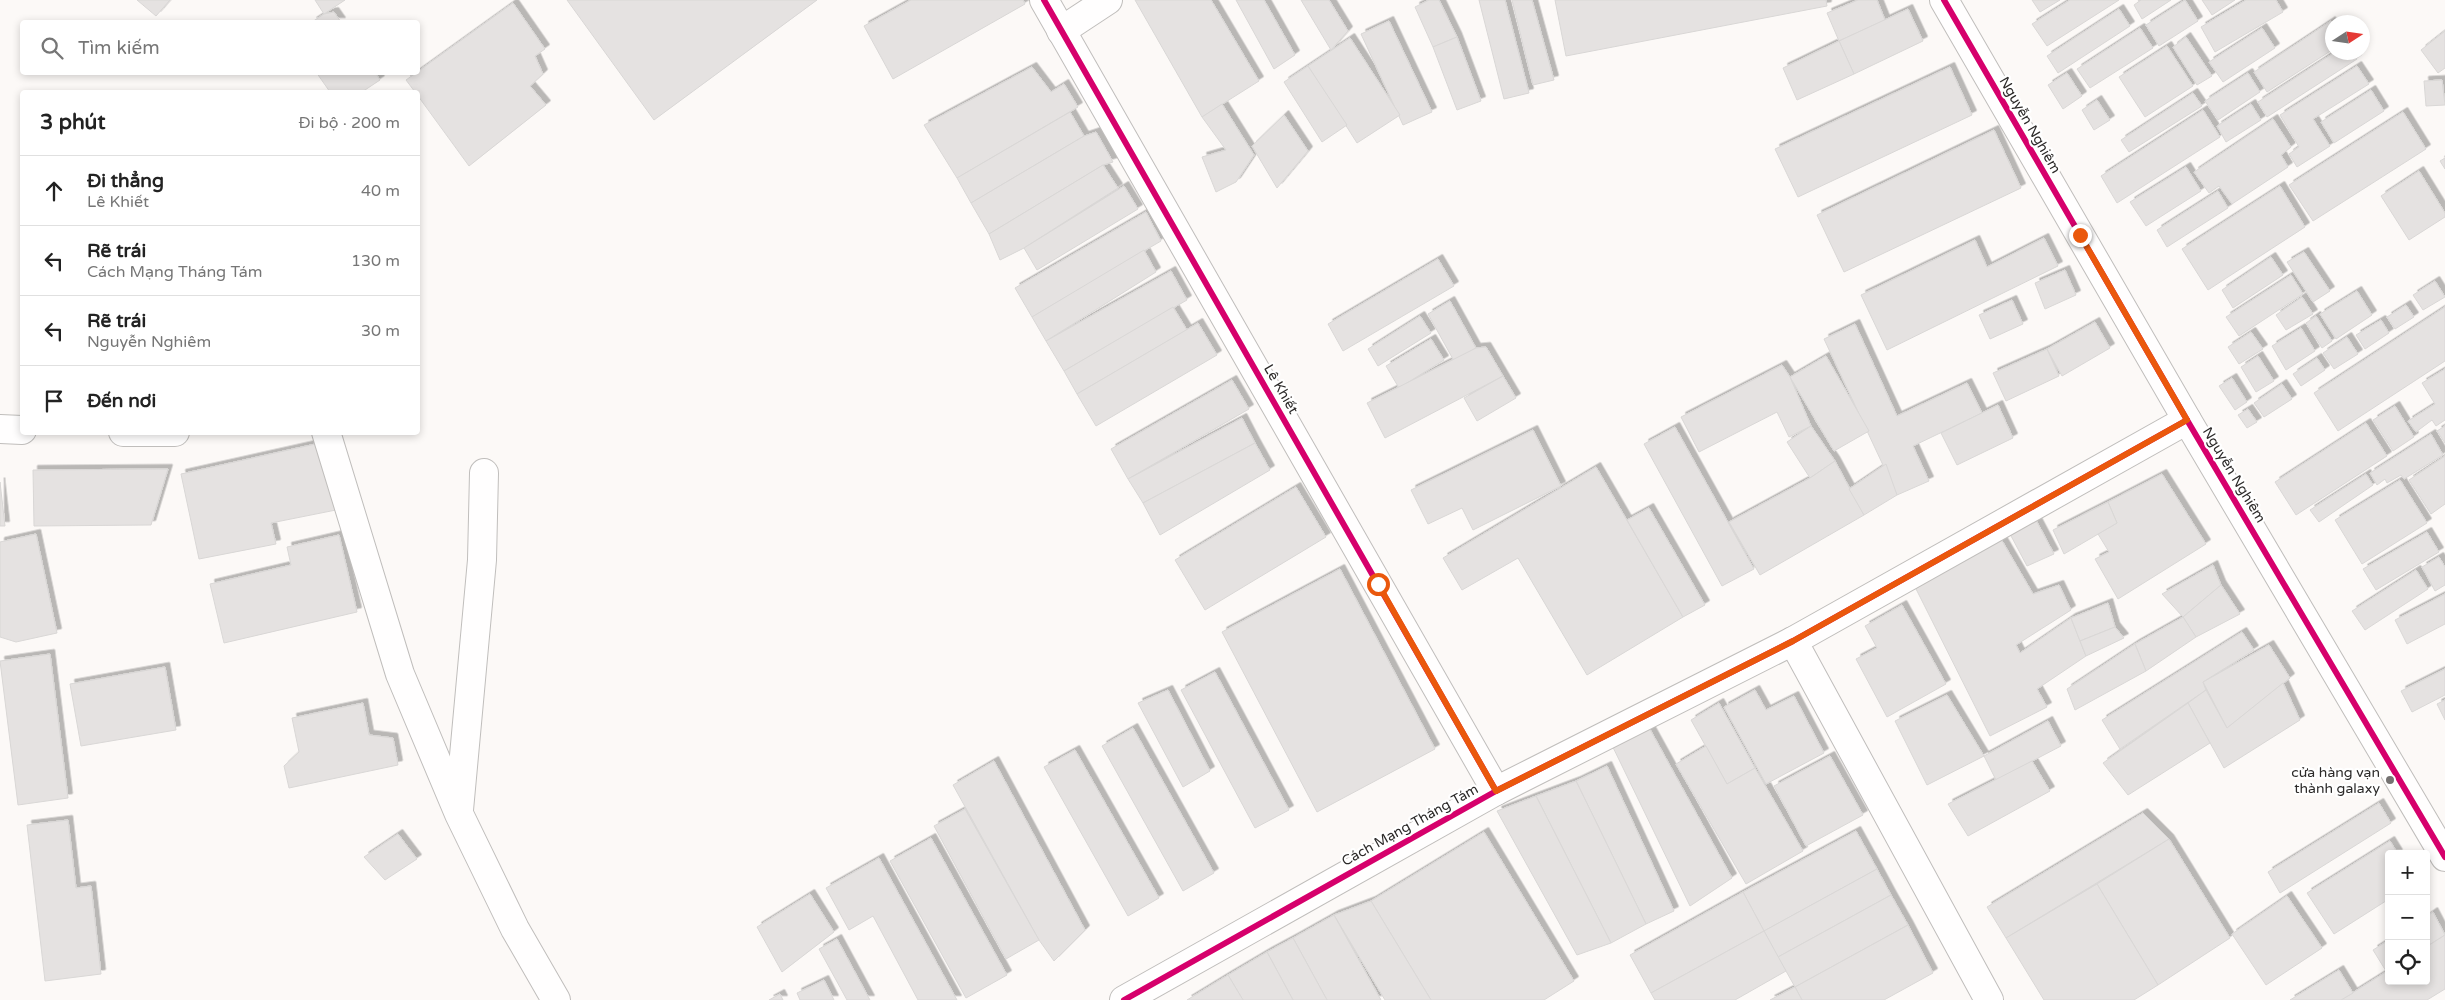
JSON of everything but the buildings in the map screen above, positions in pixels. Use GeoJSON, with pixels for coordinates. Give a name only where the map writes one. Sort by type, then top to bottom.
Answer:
{"type":"FeatureCollection","features":[{"type":"Feature","properties":{"kind":"street","name":"Lê Khiết"},"geometry":{"type":"LineString","coordinates":[[1044,0],[1496,791]]}},
{"type":"Feature","properties":{"kind":"street"},"geometry":{"type":"LineString","coordinates":[[1062,31],[1108,0]]}},
{"type":"Feature","properties":{"kind":"street","name":"Nguyễn Nghiêm"},"geometry":{"type":"LineString","coordinates":[[1944,0],[2187,420],[2445,857]]}},
{"type":"Feature","properties":{"kind":"street","name":"Cách Mạng Tháng Tám"},"geometry":{"type":"LineString","coordinates":[[1124,1000],[1496,791],[1793,641],[2187,420]]}},
{"type":"Feature","properties":{"kind":"street"},"geometry":{"type":"LineString","coordinates":[[0,429],[20,430]]}},
{"type":"Feature","properties":{"kind":"street"},"geometry":{"type":"LineString","coordinates":[[327,435],[400,674],[459,814],[515,929],[556,1000]]}},
{"type":"Feature","properties":{"kind":"street"},"geometry":{"type":"LineString","coordinates":[[459,814],[482,560],[484,473]]}},
{"type":"Feature","properties":{"kind":"street"},"geometry":{"type":"LineString","coordinates":[[1793,641],[1989,1000]]}},
{"type":"Feature","properties":{"kind":"cycle path"},"geometry":{"type":"LineString","coordinates":[[1044,0],[1496,791]]}},
{"type":"Feature","properties":{"kind":"cycle path"},"geometry":{"type":"LineString","coordinates":[[1944,0],[2187,420],[2445,857]]}},
{"type":"Feature","properties":{"kind":"cycle path"},"geometry":{"type":"LineString","coordinates":[[1124,1000],[1496,791],[1793,641],[2187,420]]}},
{"type":"Feature","properties":{"kind":"place","name":"cửa hàng vạn thành galaxy"},"geometry":{"type":"Point","coordinates":[2390,780]}},
{"type":"Feature","properties":{"kind":"route"},"geometry":{"type":"LineString","coordinates":[[1378,584],[1496,791],[1793,641],[2187,420],[2080,235]]}}]}
